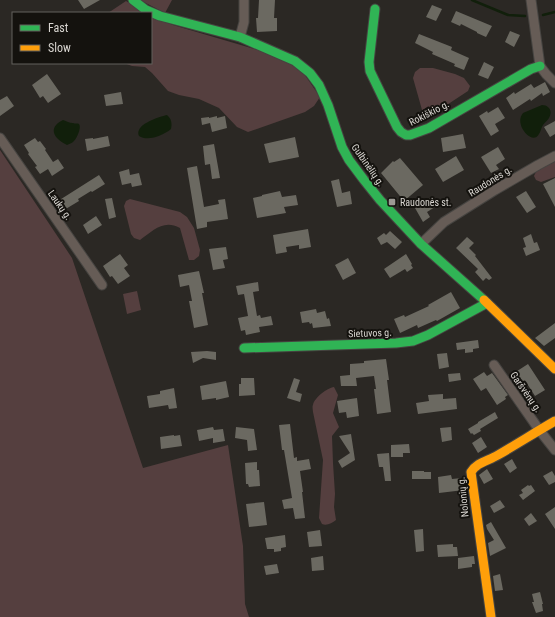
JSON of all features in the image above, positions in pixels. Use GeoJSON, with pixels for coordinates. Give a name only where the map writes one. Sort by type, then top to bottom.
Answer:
{"type":"FeatureCollection","features":[{"type":"Feature","properties":{"kind":"street","name":"Gulbinėlių g."},"geometry":{"type":"LineString","coordinates":[[134,0],[151,12]]}},
{"type":"Feature","properties":{"kind":"street"},"geometry":{"type":"LineString","coordinates":[[240,37],[244,22],[244,0]]}},
{"type":"Feature","properties":{"kind":"street"},"geometry":{"type":"LineString","coordinates":[[531,0],[540,66],[555,83]]}},
{"type":"Feature","properties":{"kind":"street","name":"Rokiškio g."},"geometry":{"type":"LineString","coordinates":[[375,8],[369,62],[370,71],[397,127],[406,135],[429,128],[530,69],[540,66]]}},
{"type":"Feature","properties":{"kind":"street","name":"Gulbinėlių g."},"geometry":{"type":"LineString","coordinates":[[152,13],[240,37],[295,61],[310,73],[328,105],[342,147],[349,160],[380,200],[421,244],[487,303],[555,369]]}},
{"type":"Feature","properties":{"kind":"street","name":"Laukų g."},"geometry":{"type":"LineString","coordinates":[[0,138],[102,285]]}},
{"type":"Feature","properties":{"kind":"street","name":"Raudonės g."},"geometry":{"type":"LineString","coordinates":[[421,244],[444,222],[555,156]]}},
{"type":"Feature","properties":{"kind":"street","name":"Sietuvos g."},"geometry":{"type":"LineString","coordinates":[[244,348],[396,343],[413,341],[428,336],[487,303]]}},
{"type":"Feature","properties":{"kind":"street","name":"Garšvėnų g."},"geometry":{"type":"LineString","coordinates":[[494,365],[555,450]]}},
{"type":"Feature","properties":{"kind":"street","name":"Nolonių g."},"geometry":{"type":"LineString","coordinates":[[491,617],[471,472],[484,461],[495,457],[555,421]]}},
{"type":"Feature","properties":{"kind":"shaded area"},"geometry":{"type":"Polygon","coordinates":[[[140,0],[172,0],[165,13],[140,0]]]}},
{"type":"Feature","properties":{"kind":"shaded area"},"geometry":{"type":"Polygon","coordinates":[[[126,1],[143,12],[110,12],[126,1]]]}},
{"type":"Feature","properties":{"kind":"shaded area"},"geometry":{"type":"Polygon","coordinates":[[[152,17],[258,50],[300,68],[320,97],[314,106],[305,112],[248,132],[237,127],[219,108],[199,99],[168,91],[145,67],[127,64],[152,64],[152,17]]]}},
{"type":"Feature","properties":{"kind":"shaded area"},"geometry":{"type":"Polygon","coordinates":[[[420,68],[433,68],[464,78],[470,86],[468,91],[427,118],[424,117],[413,78],[415,72],[420,68]]]}},
{"type":"Feature","properties":{"kind":"shaded area"},"geometry":{"type":"Polygon","coordinates":[[[542,105],[547,106],[551,113],[549,119],[543,125],[537,137],[532,138],[525,133],[520,119],[523,113],[542,105]]]}},
{"type":"Feature","properties":{"kind":"shaded area"},"geometry":{"type":"Polygon","coordinates":[[[167,115],[171,120],[171,129],[151,138],[143,138],[139,136],[138,133],[141,127],[147,122],[167,115]]]}},
{"type":"Feature","properties":{"kind":"shaded area"},"geometry":{"type":"Polygon","coordinates":[[[63,120],[70,123],[79,124],[80,126],[76,139],[67,145],[62,143],[54,133],[55,126],[63,120]]]}},
{"type":"Feature","properties":{"kind":"shaded area"},"geometry":{"type":"Polygon","coordinates":[[[0,150],[72,258],[143,468],[228,445],[243,546],[245,604],[249,617],[0,617],[0,150]]]}},
{"type":"Feature","properties":{"kind":"shaded area"},"geometry":{"type":"Polygon","coordinates":[[[555,160],[555,177],[541,182],[536,180],[534,176],[535,173],[543,166],[555,160]]]}},
{"type":"Feature","properties":{"kind":"shaded area"},"geometry":{"type":"Polygon","coordinates":[[[130,199],[180,212],[187,217],[194,228],[200,250],[199,256],[194,260],[189,260],[180,228],[174,226],[163,225],[140,240],[134,238],[131,234],[124,206],[126,201],[130,199]]]}},
{"type":"Feature","properties":{"kind":"shaded area"},"geometry":{"type":"Polygon","coordinates":[[[137,291],[141,310],[127,314],[123,294],[137,291]]]}},
{"type":"Feature","properties":{"kind":"shaded area"},"geometry":{"type":"Polygon","coordinates":[[[334,387],[338,395],[333,413],[339,427],[332,436],[335,494],[334,507],[336,520],[324,525],[319,518],[323,460],[313,406],[316,399],[321,394],[334,387]]]}},
{"type":"Feature","properties":{"kind":"building"},"geometry":{"type":"Polygon","coordinates":[[[78,0],[100,0],[84,9],[78,0]]]}},
{"type":"Feature","properties":{"kind":"building"},"geometry":{"type":"Polygon","coordinates":[[[259,0],[275,0],[274,18],[277,18],[277,31],[257,32],[256,18],[258,18],[259,0]]]}},
{"type":"Feature","properties":{"kind":"building"},"geometry":{"type":"Polygon","coordinates":[[[432,5],[442,9],[436,21],[426,17],[432,5]]]}},
{"type":"Feature","properties":{"kind":"building"},"geometry":{"type":"Polygon","coordinates":[[[456,11],[492,26],[486,37],[461,24],[460,26],[451,22],[456,11]]]}},
{"type":"Feature","properties":{"kind":"building"},"geometry":{"type":"Polygon","coordinates":[[[510,31],[520,35],[514,47],[505,42],[510,31]]]}},
{"type":"Feature","properties":{"kind":"building"},"geometry":{"type":"Polygon","coordinates":[[[419,34],[452,47],[451,50],[469,58],[464,70],[454,66],[455,64],[432,54],[433,52],[415,43],[419,34]]]}},
{"type":"Feature","properties":{"kind":"building"},"geometry":{"type":"Polygon","coordinates":[[[484,62],[494,67],[488,79],[478,75],[484,62]]]}},
{"type":"Feature","properties":{"kind":"building"},"geometry":{"type":"Polygon","coordinates":[[[47,74],[61,94],[48,103],[43,96],[40,98],[32,85],[47,74]]]}},
{"type":"Feature","properties":{"kind":"building"},"geometry":{"type":"Polygon","coordinates":[[[545,82],[550,92],[543,96],[542,93],[531,101],[530,99],[513,110],[506,98],[514,92],[515,94],[531,84],[534,88],[545,82]]]}},
{"type":"Feature","properties":{"kind":"building"},"geometry":{"type":"Polygon","coordinates":[[[121,92],[123,104],[106,106],[104,95],[121,92]]]}},
{"type":"Feature","properties":{"kind":"building"},"geometry":{"type":"Polygon","coordinates":[[[7,96],[14,106],[0,116],[0,100],[7,96]]]}},
{"type":"Feature","properties":{"kind":"building"},"geometry":{"type":"Polygon","coordinates":[[[498,107],[505,118],[495,124],[499,131],[491,136],[479,116],[498,107]]]}},
{"type":"Feature","properties":{"kind":"building"},"geometry":{"type":"Polygon","coordinates":[[[217,116],[217,118],[225,116],[227,128],[212,132],[210,123],[202,125],[201,118],[217,116]]]}},
{"type":"Feature","properties":{"kind":"building"},"geometry":{"type":"Polygon","coordinates":[[[555,121],[555,134],[550,137],[544,127],[555,121]]]}},
{"type":"Feature","properties":{"kind":"building"},"geometry":{"type":"Polygon","coordinates":[[[463,134],[466,148],[443,152],[441,138],[463,134]]]}},
{"type":"Feature","properties":{"kind":"building"},"geometry":{"type":"Polygon","coordinates":[[[108,136],[110,146],[87,151],[85,139],[108,136]]]}},
{"type":"Feature","properties":{"kind":"building"},"geometry":{"type":"Polygon","coordinates":[[[295,137],[299,157],[269,163],[264,144],[295,137]]]}},
{"type":"Feature","properties":{"kind":"building"},"geometry":{"type":"Polygon","coordinates":[[[35,138],[38,142],[40,141],[46,149],[45,150],[53,162],[58,159],[64,168],[52,176],[48,169],[40,174],[35,167],[37,166],[28,154],[29,153],[24,145],[35,138]]]}},
{"type":"Feature","properties":{"kind":"building"},"geometry":{"type":"Polygon","coordinates":[[[214,144],[220,178],[212,179],[210,164],[205,165],[203,146],[214,144]]]}},
{"type":"Feature","properties":{"kind":"building"},"geometry":{"type":"Polygon","coordinates":[[[498,147],[505,159],[496,165],[499,169],[491,173],[481,157],[498,147]]]}},
{"type":"Feature","properties":{"kind":"building"},"geometry":{"type":"Polygon","coordinates":[[[456,156],[464,170],[443,182],[435,169],[456,156]]]}},
{"type":"Feature","properties":{"kind":"building"},"geometry":{"type":"Polygon","coordinates":[[[400,158],[423,185],[404,201],[381,173],[393,161],[394,162],[400,158]]]}},
{"type":"Feature","properties":{"kind":"building"},"geometry":{"type":"Polygon","coordinates":[[[197,166],[204,207],[219,204],[218,200],[225,199],[228,219],[207,222],[207,227],[197,229],[187,168],[197,166]]]}},
{"type":"Feature","properties":{"kind":"building"},"geometry":{"type":"Polygon","coordinates":[[[129,169],[130,175],[139,173],[142,185],[132,187],[131,183],[122,185],[119,172],[129,169]]]}},
{"type":"Feature","properties":{"kind":"building"},"geometry":{"type":"Polygon","coordinates":[[[99,175],[105,184],[78,199],[79,201],[64,210],[58,201],[99,175]]]}},
{"type":"Feature","properties":{"kind":"building"},"geometry":{"type":"Polygon","coordinates":[[[555,178],[555,207],[543,184],[555,178]]]}},
{"type":"Feature","properties":{"kind":"building"},"geometry":{"type":"Polygon","coordinates":[[[339,179],[342,193],[350,191],[352,204],[337,207],[331,181],[339,179]]]}},
{"type":"Feature","properties":{"kind":"building"},"geometry":{"type":"Polygon","coordinates":[[[280,191],[282,197],[296,195],[298,205],[284,207],[286,213],[257,218],[253,198],[280,191]]]}},
{"type":"Feature","properties":{"kind":"building"},"geometry":{"type":"Polygon","coordinates":[[[526,191],[536,207],[527,213],[516,197],[526,191]]]}},
{"type":"Feature","properties":{"kind":"building"},"geometry":{"type":"Polygon","coordinates":[[[112,198],[116,217],[109,219],[105,199],[112,198]]]}},
{"type":"Feature","properties":{"kind":"building"},"geometry":{"type":"Polygon","coordinates":[[[430,198],[435,207],[427,212],[430,217],[423,222],[415,208],[430,198]]]}},
{"type":"Feature","properties":{"kind":"building"},"geometry":{"type":"Polygon","coordinates":[[[96,216],[102,225],[88,234],[83,225],[96,216]]]}},
{"type":"Feature","properties":{"kind":"building"},"geometry":{"type":"Polygon","coordinates":[[[308,229],[311,247],[299,249],[299,245],[286,247],[287,252],[276,254],[273,235],[308,229]]]}},
{"type":"Feature","properties":{"kind":"building"},"geometry":{"type":"Polygon","coordinates":[[[390,231],[402,242],[395,249],[387,242],[381,245],[377,238],[384,233],[386,235],[390,231]]]}},
{"type":"Feature","properties":{"kind":"building"},"geometry":{"type":"Polygon","coordinates":[[[531,234],[534,243],[537,242],[540,250],[526,256],[523,248],[526,247],[523,238],[531,234]]]}},
{"type":"Feature","properties":{"kind":"building"},"geometry":{"type":"Polygon","coordinates":[[[467,237],[474,243],[469,248],[476,255],[475,256],[492,278],[489,280],[486,278],[483,281],[475,272],[478,269],[456,248],[467,237]]]}},
{"type":"Feature","properties":{"kind":"building"},"geometry":{"type":"Polygon","coordinates":[[[226,247],[228,259],[223,260],[225,268],[213,270],[209,249],[226,247]]]}},
{"type":"Feature","properties":{"kind":"building"},"geometry":{"type":"Polygon","coordinates":[[[120,254],[128,265],[124,268],[130,276],[118,284],[112,276],[110,277],[103,266],[120,254]]]}},
{"type":"Feature","properties":{"kind":"building"},"geometry":{"type":"Polygon","coordinates":[[[406,254],[413,268],[407,272],[405,269],[390,278],[384,269],[406,254]]]}},
{"type":"Feature","properties":{"kind":"building"},"geometry":{"type":"Polygon","coordinates":[[[348,258],[356,273],[343,280],[335,265],[348,258]]]}},
{"type":"Feature","properties":{"kind":"building"},"geometry":{"type":"Polygon","coordinates":[[[199,271],[204,293],[202,293],[208,325],[194,328],[189,301],[192,301],[189,285],[180,287],[178,275],[199,271]]]}},
{"type":"Feature","properties":{"kind":"building"},"geometry":{"type":"Polygon","coordinates":[[[258,282],[259,291],[253,292],[257,316],[260,315],[261,318],[271,316],[273,325],[259,327],[260,332],[246,335],[245,330],[241,331],[238,318],[248,316],[244,294],[238,295],[236,286],[258,282]]]}},
{"type":"Feature","properties":{"kind":"building"},"geometry":{"type":"Polygon","coordinates":[[[451,292],[460,308],[437,321],[436,320],[418,328],[417,325],[400,333],[394,319],[404,315],[405,317],[429,306],[428,305],[451,292]]]}},
{"type":"Feature","properties":{"kind":"building"},"geometry":{"type":"Polygon","coordinates":[[[316,309],[317,313],[325,311],[331,326],[313,328],[312,323],[302,323],[300,312],[316,309]]]}},
{"type":"Feature","properties":{"kind":"building"},"geometry":{"type":"Polygon","coordinates":[[[555,323],[555,338],[544,346],[535,338],[555,323]]]}},
{"type":"Feature","properties":{"kind":"building"},"geometry":{"type":"Polygon","coordinates":[[[478,340],[479,348],[473,349],[473,352],[465,353],[465,349],[457,350],[456,343],[478,340]]]}},
{"type":"Feature","properties":{"kind":"building"},"geometry":{"type":"Polygon","coordinates":[[[191,352],[216,352],[216,360],[203,358],[193,363],[191,352]]]}},
{"type":"Feature","properties":{"kind":"building"},"geometry":{"type":"Polygon","coordinates":[[[447,353],[449,367],[439,369],[437,354],[447,353]]]}},
{"type":"Feature","properties":{"kind":"building"},"geometry":{"type":"Polygon","coordinates":[[[386,359],[391,412],[377,414],[374,376],[356,378],[357,386],[341,386],[340,376],[350,375],[350,364],[386,359]]]}},
{"type":"Feature","properties":{"kind":"building"},"geometry":{"type":"Polygon","coordinates":[[[528,364],[545,390],[535,396],[526,382],[519,387],[511,375],[528,364]]]}},
{"type":"Feature","properties":{"kind":"building"},"geometry":{"type":"Polygon","coordinates":[[[484,372],[487,376],[492,373],[508,395],[505,397],[506,399],[497,405],[486,388],[481,391],[473,379],[484,372]]]}},
{"type":"Feature","properties":{"kind":"building"},"geometry":{"type":"Polygon","coordinates":[[[460,373],[461,380],[449,382],[448,374],[460,373]]]}},
{"type":"Feature","properties":{"kind":"building"},"geometry":{"type":"Polygon","coordinates":[[[241,378],[254,378],[255,395],[239,396],[239,384],[241,384],[241,378]]]}},
{"type":"Feature","properties":{"kind":"building"},"geometry":{"type":"Polygon","coordinates":[[[294,378],[300,380],[296,392],[302,394],[300,402],[287,398],[294,378]]]}},
{"type":"Feature","properties":{"kind":"building"},"geometry":{"type":"Polygon","coordinates":[[[226,381],[229,397],[216,400],[216,398],[202,400],[200,386],[226,381]]]}},
{"type":"Feature","properties":{"kind":"building"},"geometry":{"type":"Polygon","coordinates":[[[174,388],[177,408],[169,409],[168,405],[149,408],[147,396],[160,394],[160,391],[174,388]]]}},
{"type":"Feature","properties":{"kind":"building"},"geometry":{"type":"Polygon","coordinates":[[[443,394],[443,399],[456,398],[457,409],[418,414],[416,403],[429,401],[428,395],[443,394]]]}},
{"type":"Feature","properties":{"kind":"building"},"geometry":{"type":"Polygon","coordinates":[[[357,398],[359,416],[347,418],[346,412],[339,413],[337,401],[357,398]]]}},
{"type":"Feature","properties":{"kind":"building"},"geometry":{"type":"Polygon","coordinates":[[[495,412],[498,418],[480,429],[481,431],[474,435],[472,433],[471,434],[468,429],[495,412]]]}},
{"type":"Feature","properties":{"kind":"building"},"geometry":{"type":"Polygon","coordinates":[[[290,424],[294,458],[297,457],[297,461],[309,459],[311,469],[300,471],[305,518],[295,519],[293,508],[284,509],[282,500],[292,498],[284,450],[282,450],[279,425],[290,424]]]}},
{"type":"Feature","properties":{"kind":"building"},"geometry":{"type":"Polygon","coordinates":[[[213,427],[214,430],[223,429],[225,441],[213,443],[213,438],[199,441],[197,430],[213,427]]]}},
{"type":"Feature","properties":{"kind":"building"},"geometry":{"type":"Polygon","coordinates":[[[236,427],[254,429],[257,450],[248,451],[247,440],[235,438],[236,427]]]}},
{"type":"Feature","properties":{"kind":"building"},"geometry":{"type":"Polygon","coordinates":[[[451,427],[452,440],[442,442],[440,428],[451,427]]]}},
{"type":"Feature","properties":{"kind":"building"},"geometry":{"type":"Polygon","coordinates":[[[351,434],[355,460],[342,468],[338,461],[350,453],[339,436],[351,434]]]}},
{"type":"Feature","properties":{"kind":"building"},"geometry":{"type":"Polygon","coordinates":[[[180,435],[182,446],[161,449],[160,437],[180,435]]]}},
{"type":"Feature","properties":{"kind":"building"},"geometry":{"type":"Polygon","coordinates":[[[481,437],[487,447],[478,453],[472,443],[481,437]]]}},
{"type":"Feature","properties":{"kind":"building"},"geometry":{"type":"Polygon","coordinates":[[[409,444],[410,453],[403,453],[403,457],[391,457],[391,445],[409,444]]]}},
{"type":"Feature","properties":{"kind":"building"},"geometry":{"type":"Polygon","coordinates":[[[389,453],[391,481],[385,481],[383,467],[379,467],[377,454],[389,453]]]}},
{"type":"Feature","properties":{"kind":"building"},"geometry":{"type":"Polygon","coordinates":[[[512,459],[517,468],[510,473],[504,464],[512,459]]]}},
{"type":"Feature","properties":{"kind":"building"},"geometry":{"type":"Polygon","coordinates":[[[257,462],[260,486],[249,487],[248,484],[246,484],[245,463],[257,462]]]}},
{"type":"Feature","properties":{"kind":"building"},"geometry":{"type":"Polygon","coordinates":[[[487,469],[493,479],[484,484],[479,475],[487,469]]]}},
{"type":"Feature","properties":{"kind":"building"},"geometry":{"type":"Polygon","coordinates":[[[412,471],[431,472],[431,479],[412,479],[412,471]]]}},
{"type":"Feature","properties":{"kind":"building"},"geometry":{"type":"Polygon","coordinates":[[[552,471],[555,476],[555,482],[549,485],[543,476],[552,471]]]}},
{"type":"Feature","properties":{"kind":"building"},"geometry":{"type":"Polygon","coordinates":[[[451,475],[452,479],[462,478],[464,490],[439,493],[438,477],[451,475]]]}},
{"type":"Feature","properties":{"kind":"building"},"geometry":{"type":"Polygon","coordinates":[[[528,485],[531,485],[535,491],[523,500],[519,495],[523,493],[521,490],[528,485]]]}},
{"type":"Feature","properties":{"kind":"building"},"geometry":{"type":"Polygon","coordinates":[[[500,500],[505,507],[494,513],[490,506],[500,500]]]}},
{"type":"Feature","properties":{"kind":"building"},"geometry":{"type":"Polygon","coordinates":[[[264,502],[267,525],[249,527],[246,504],[264,502]]]}},
{"type":"Feature","properties":{"kind":"building"},"geometry":{"type":"Polygon","coordinates":[[[555,507],[555,529],[545,514],[555,507]]]}},
{"type":"Feature","properties":{"kind":"building"},"geometry":{"type":"Polygon","coordinates":[[[531,513],[537,521],[529,526],[524,519],[531,513]]]}},
{"type":"Feature","properties":{"kind":"building"},"geometry":{"type":"Polygon","coordinates":[[[491,522],[506,548],[490,556],[488,543],[494,540],[486,525],[491,522]]]}},
{"type":"Feature","properties":{"kind":"building"},"geometry":{"type":"Polygon","coordinates":[[[423,529],[424,551],[416,552],[414,530],[423,529]]]}},
{"type":"Feature","properties":{"kind":"building"},"geometry":{"type":"Polygon","coordinates":[[[320,530],[322,546],[309,547],[307,532],[320,530]]]}},
{"type":"Feature","properties":{"kind":"building"},"geometry":{"type":"Polygon","coordinates":[[[285,535],[286,547],[281,548],[281,551],[274,552],[274,549],[267,549],[265,538],[285,535]]]}},
{"type":"Feature","properties":{"kind":"building"},"geometry":{"type":"Polygon","coordinates":[[[453,544],[453,547],[457,547],[458,556],[438,557],[437,545],[453,544]]]}},
{"type":"Feature","properties":{"kind":"building"},"geometry":{"type":"Polygon","coordinates":[[[323,556],[324,570],[312,571],[311,558],[323,556]]]}},
{"type":"Feature","properties":{"kind":"building"},"geometry":{"type":"Polygon","coordinates":[[[474,556],[475,564],[472,564],[472,567],[458,569],[458,558],[474,556]]]}},
{"type":"Feature","properties":{"kind":"building"},"geometry":{"type":"Polygon","coordinates":[[[277,564],[279,573],[266,575],[264,566],[277,564]]]}},
{"type":"Feature","properties":{"kind":"building"},"geometry":{"type":"Polygon","coordinates":[[[500,574],[503,590],[495,591],[493,576],[500,574]]]}},
{"type":"Feature","properties":{"kind":"building"},"geometry":{"type":"Polygon","coordinates":[[[540,592],[543,611],[536,613],[532,602],[534,602],[532,594],[540,592]]]}},
{"type":"Feature","properties":{"kind":"waterway"},"geometry":{"type":"LineString","coordinates":[[472,0],[508,15],[525,16]]}},
{"type":"Feature","properties":{"kind":"waterway"},"geometry":{"type":"LineString","coordinates":[[543,15],[555,12]]}},
{"type":"Feature","properties":{"kind":"traffic: fast"},"geometry":{"type":"LineString","coordinates":[[133,0],[151,12]]}},
{"type":"Feature","properties":{"kind":"traffic: fast"},"geometry":{"type":"LineString","coordinates":[[375,9],[369,62],[370,71],[397,127],[406,135],[429,128],[531,69],[540,66]]}},
{"type":"Feature","properties":{"kind":"traffic: fast"},"geometry":{"type":"LineString","coordinates":[[152,13],[240,37],[295,61],[310,73],[319,85],[328,105],[342,147],[349,160],[364,180],[380,200],[421,244],[484,300]]}},
{"type":"Feature","properties":{"kind":"traffic: fast"},"geometry":{"type":"LineString","coordinates":[[244,348],[396,343],[413,341],[428,335],[487,303]]}},
{"type":"Feature","properties":{"kind":"traffic: slow"},"geometry":{"type":"LineString","coordinates":[[484,300],[555,369]]}},
{"type":"Feature","properties":{"kind":"traffic: slow"},"geometry":{"type":"LineString","coordinates":[[491,617],[471,472],[476,466],[498,455],[555,421]]}},
{"type":"Feature","properties":{"kind":"place","name":"Raudonės st."},"geometry":{"type":"Point","coordinates":[392,202]}}]}
